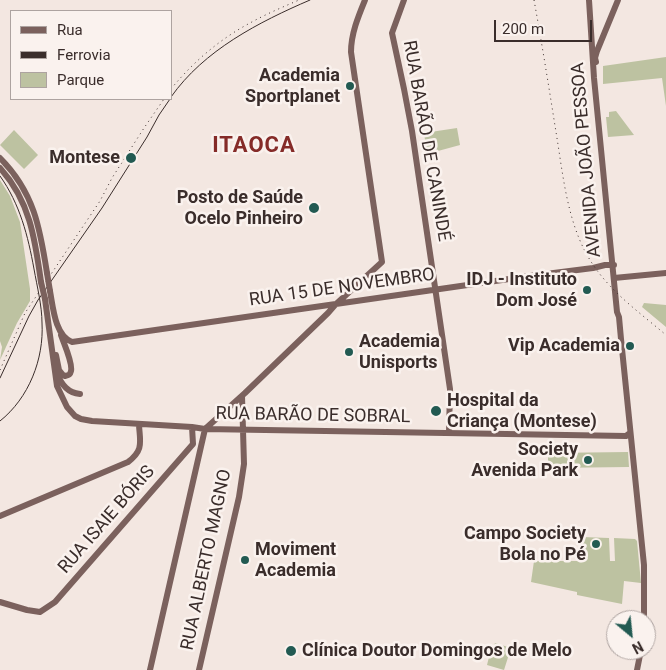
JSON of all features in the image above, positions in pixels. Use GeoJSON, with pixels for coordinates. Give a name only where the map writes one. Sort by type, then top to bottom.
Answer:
{"type":"FeatureCollection","features":[{"type":"Feature","properties":{"kind":"main road"},"geometry":{"type":"LineString","coordinates":[[150,670],[205,429],[382,262],[352,52],[354,30],[365,0]]}},
{"type":"Feature","properties":{"kind":"main road","name":"RUA BARÃO DE CANINDÉ"},"geometry":{"type":"LineString","coordinates":[[404,0],[392,33],[405,94],[450,389],[449,433]]}},
{"type":"Feature","properties":{"kind":"main road","name":"AVENIDA JOÃO PESSOA"},"geometry":{"type":"LineString","coordinates":[[589,0],[592,31],[590,37],[591,48],[614,265]]}},
{"type":"Feature","properties":{"kind":"main road","name":"AVENIDA JOÃO PESSOA"},"geometry":{"type":"LineString","coordinates":[[618,0],[596,55],[596,61],[617,312],[644,565],[644,610]]}},
{"type":"Feature","properties":{"kind":"main road"},"geometry":{"type":"LineString","coordinates":[[592,31],[595,46],[599,47]]}},
{"type":"Feature","properties":{"kind":"main road"},"geometry":{"type":"LineString","coordinates":[[0,158],[10,168],[33,208],[41,235],[54,312],[69,359],[71,370],[68,376],[62,375],[59,370],[51,337]]}},
{"type":"Feature","properties":{"kind":"main road"},"geometry":{"type":"LineString","coordinates":[[0,168],[18,193],[29,217],[36,242],[54,366],[58,377],[68,391],[80,394]]}},
{"type":"Feature","properties":{"kind":"main road","name":"RUA 15 DE NOVEMBRO"},"geometry":{"type":"LineString","coordinates":[[59,331],[67,341],[72,342],[614,265]]}},
{"type":"Feature","properties":{"kind":"main road"},"geometry":{"type":"LineString","coordinates":[[615,278],[666,273]]}},
{"type":"Feature","properties":{"kind":"main road","name":"RUA BARÃO DE SOBRAL"},"geometry":{"type":"LineString","coordinates":[[54,366],[57,386],[66,407],[75,416],[85,420],[139,425],[243,430],[626,436],[630,433]]}},
{"type":"Feature","properties":{"kind":"main road","name":"RUA ALBERTO MAGNO"},"geometry":{"type":"LineString","coordinates":[[198,670],[239,497],[244,464],[242,396]]}},
{"type":"Feature","properties":{"kind":"main road"},"geometry":{"type":"LineString","coordinates":[[0,516],[128,462],[136,456],[140,449],[139,425]]}},
{"type":"Feature","properties":{"kind":"main road"},"geometry":{"type":"LineString","coordinates":[[192,428],[192,446],[197,462]]}},
{"type":"Feature","properties":{"kind":"main road","name":"RUA ISAIE BÓRIS"},"geometry":{"type":"LineString","coordinates":[[0,602],[27,613],[40,612],[55,602],[192,446]]}},
{"type":"Feature","properties":{"kind":"green space"},"geometry":{"type":"Polygon","coordinates":[[[666,57],[666,106],[662,78],[603,84],[603,66],[666,57]]]}},
{"type":"Feature","properties":{"kind":"green space"},"geometry":{"type":"Polygon","coordinates":[[[616,111],[634,135],[608,137],[606,117],[609,117],[609,112],[616,111]]]}},
{"type":"Feature","properties":{"kind":"green space"},"geometry":{"type":"Polygon","coordinates":[[[457,128],[460,145],[427,154],[424,133],[457,128]]]}},
{"type":"Feature","properties":{"kind":"green space"},"geometry":{"type":"Polygon","coordinates":[[[14,130],[38,155],[24,169],[0,145],[14,130]]]}},
{"type":"Feature","properties":{"kind":"green space"},"geometry":{"type":"Polygon","coordinates":[[[0,180],[10,196],[20,222],[30,289],[30,301],[17,323],[0,360],[2,347],[0,341],[0,180]]]}},
{"type":"Feature","properties":{"kind":"green space"},"geometry":{"type":"Polygon","coordinates":[[[644,303],[666,305],[666,327],[642,307],[644,303]]]}},
{"type":"Feature","properties":{"kind":"green space","name":"Society Avenida Park"},"geometry":{"type":"Polygon","coordinates":[[[628,452],[629,467],[548,468],[548,453],[628,452]]]}},
{"type":"Feature","properties":{"kind":"green space"},"geometry":{"type":"Polygon","coordinates":[[[582,537],[609,538],[610,561],[615,561],[614,538],[635,539],[637,541],[641,583],[624,581],[622,604],[577,595],[577,592],[531,582],[534,561],[583,561],[582,537]]]}},
{"type":"Feature","properties":{"kind":"green space"},"geometry":{"type":"Polygon","coordinates":[[[495,643],[511,648],[504,670],[487,665],[495,643]]]}},
{"type":"Feature","properties":{"kind":"tram line"},"geometry":{"type":"LineString","coordinates":[[172,96],[184,80],[216,51],[252,28],[310,0]]}},
{"type":"Feature","properties":{"kind":"tram line"},"geometry":{"type":"LineString","coordinates":[[0,378],[38,300],[102,208],[169,100]]}},
{"type":"Feature","properties":{"kind":"tram line"},"geometry":{"type":"LineString","coordinates":[[0,176],[13,198],[26,232],[39,296],[42,323],[40,350],[33,377],[19,401],[0,421]]}},
{"type":"Feature","properties":{"kind":"railway"},"geometry":{"type":"LineString","coordinates":[[172,88],[198,60],[228,36],[256,20],[299,0]]}},
{"type":"Feature","properties":{"kind":"railway"},"geometry":{"type":"LineString","coordinates":[[534,0],[567,198],[582,246],[606,282],[666,335]]}},
{"type":"Feature","properties":{"kind":"railway"},"geometry":{"type":"LineString","coordinates":[[0,370],[25,313],[100,201],[112,178],[163,100]]}},
{"type":"Feature","properties":{"kind":"place","name":"Academia Sportplanet"},"geometry":{"type":"Point","coordinates":[350,86]}},
{"type":"Feature","properties":{"kind":"place","name":"Montese"},"geometry":{"type":"Point","coordinates":[131,158]}},
{"type":"Feature","properties":{"kind":"place","name":"Posto de Saúde Ocelo Pinheiro"},"geometry":{"type":"Point","coordinates":[314,208]}},
{"type":"Feature","properties":{"kind":"place","name":"IDJ - Instituto Dom José"},"geometry":{"type":"Point","coordinates":[587,290]}},
{"type":"Feature","properties":{"kind":"place","name":"Vip Academia"},"geometry":{"type":"Point","coordinates":[630,346]}},
{"type":"Feature","properties":{"kind":"place","name":"Academia Unisports"},"geometry":{"type":"Point","coordinates":[349,352]}},
{"type":"Feature","properties":{"kind":"place","name":"Hospital da Criança (Montese)"},"geometry":{"type":"Point","coordinates":[436,411]}},
{"type":"Feature","properties":{"kind":"place","name":"Society Avenida Park"},"geometry":{"type":"Point","coordinates":[588,460]}},
{"type":"Feature","properties":{"kind":"place","name":"Campo Society Bola no Pé"},"geometry":{"type":"Point","coordinates":[596,544]}},
{"type":"Feature","properties":{"kind":"place","name":"Moviment Academia"},"geometry":{"type":"Point","coordinates":[245,560]}},
{"type":"Feature","properties":{"kind":"place","name":"Clínica Doutor Domingos de Melo"},"geometry":{"type":"Point","coordinates":[291,651]}},
{"type":"Feature","properties":{"kind":"district","name":"ITAOCA"},"geometry":{"type":"Point","coordinates":[254,146]}}]}
